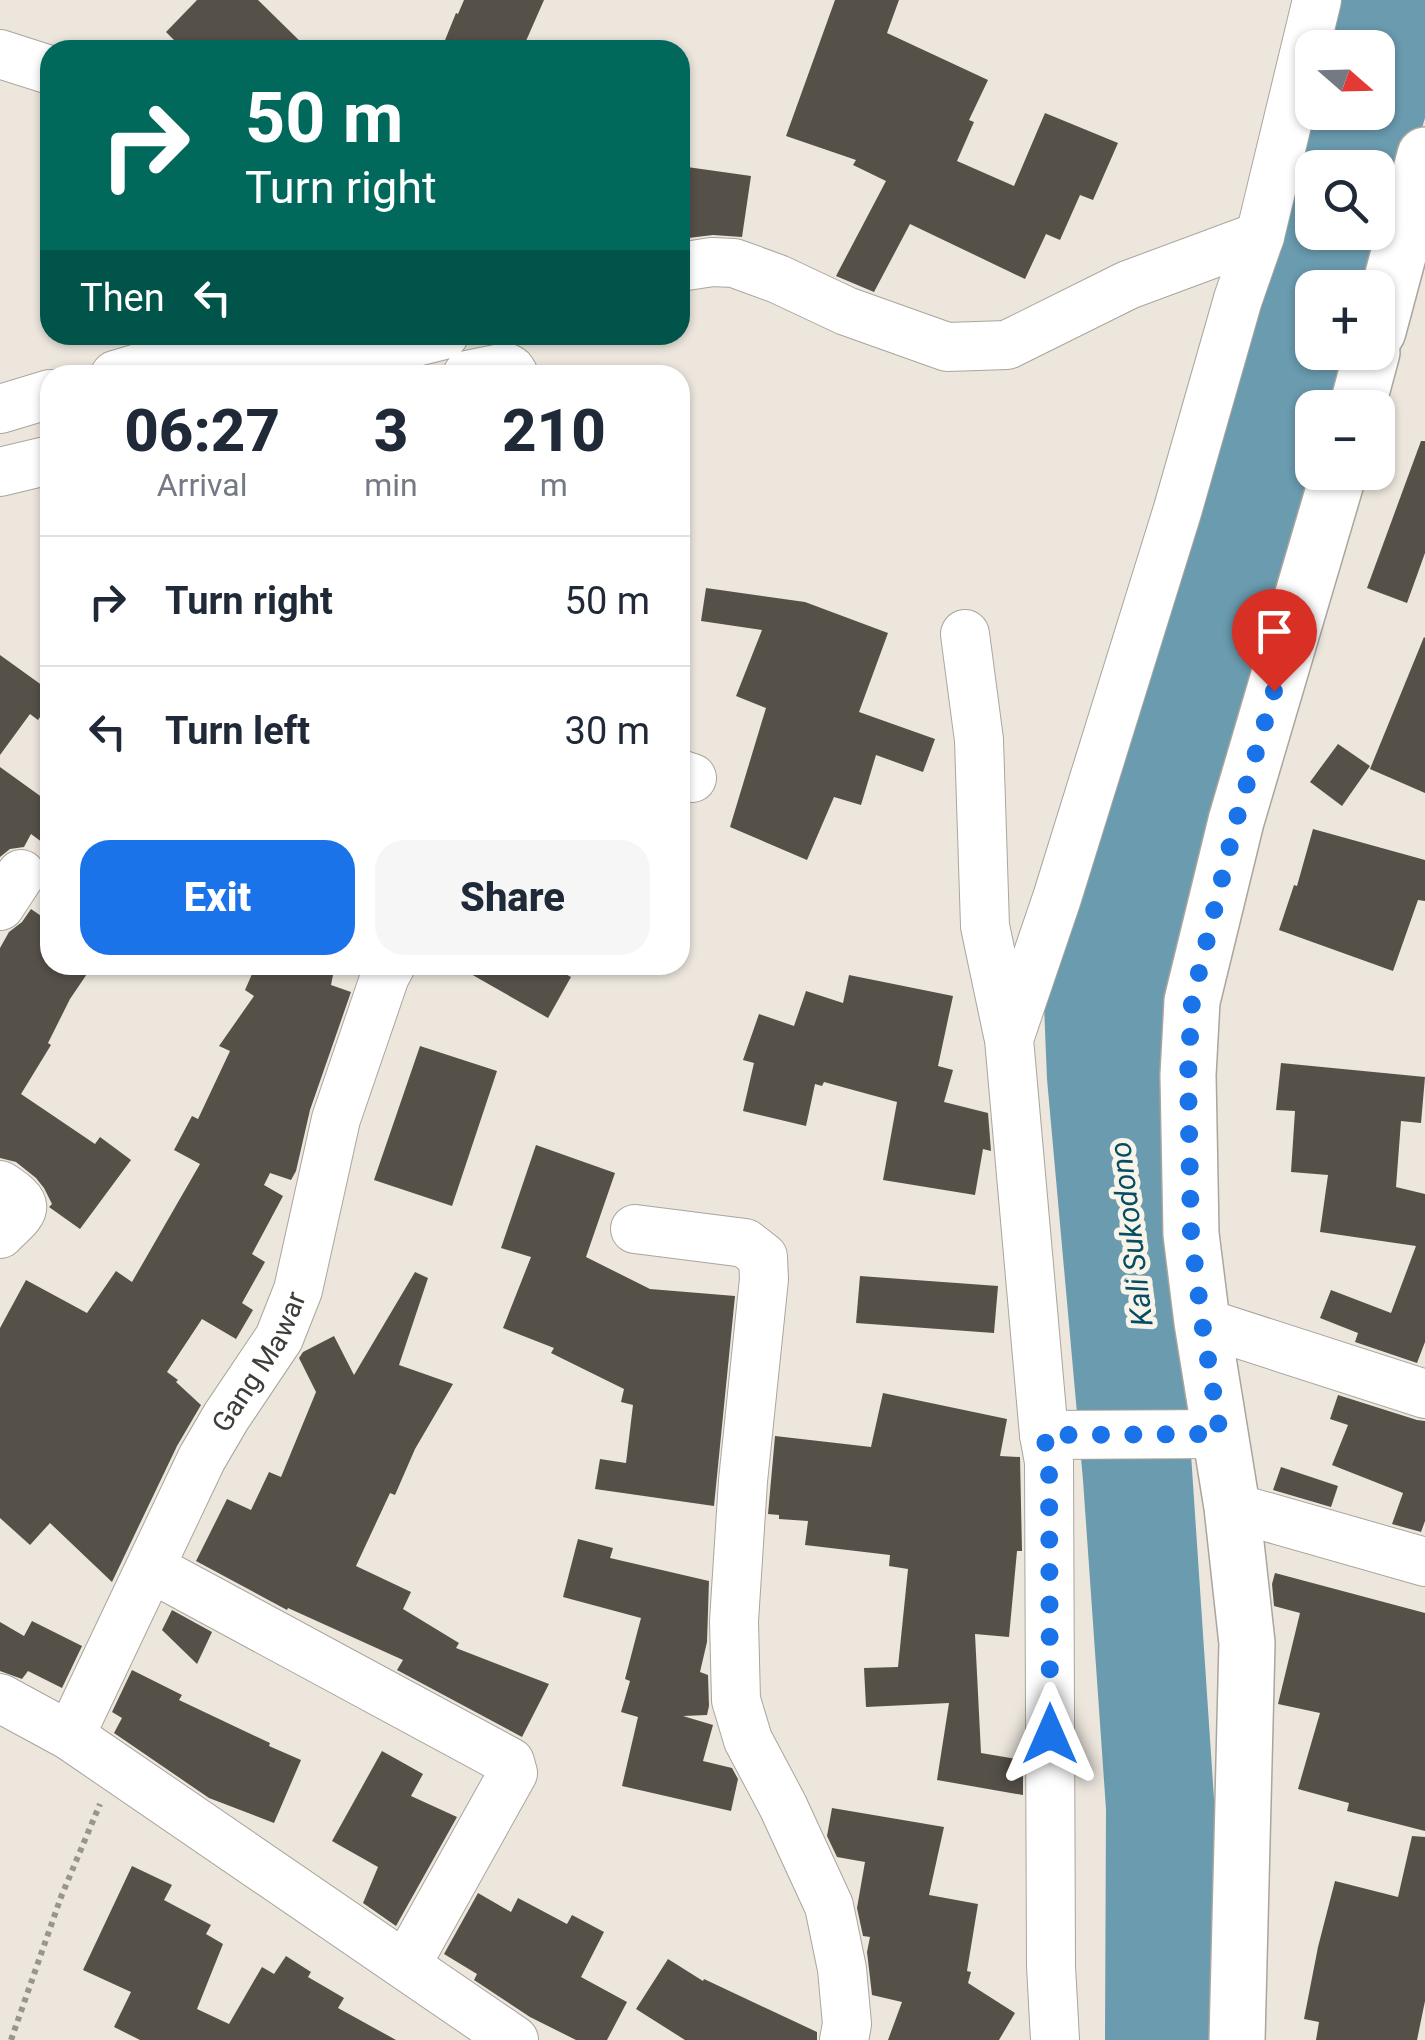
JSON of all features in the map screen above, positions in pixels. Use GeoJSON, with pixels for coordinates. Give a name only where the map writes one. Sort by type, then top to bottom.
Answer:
{"type":"FeatureCollection","features":[{"type":"Feature","properties":{"kind":"main road"},"geometry":{"type":"LineString","coordinates":[[1394,270],[1425,156]]}},
{"type":"Feature","properties":{"kind":"main road"},"geometry":{"type":"LineString","coordinates":[[1237,2040],[1246,1643],[1232,1507],[1210,1434],[1191,1234],[1188,1075],[1192,1001],[1236,821],[1334,490]]}},
{"type":"Feature","properties":{"kind":"street"},"geometry":{"type":"LineString","coordinates":[[1009,1039],[1149,604],[1250,265],[1317,0]]}},
{"type":"Feature","properties":{"kind":"street"},"geometry":{"type":"LineString","coordinates":[[0,54],[40,67]]}},
{"type":"Feature","properties":{"kind":"street"},"geometry":{"type":"LineString","coordinates":[[690,265],[734,263],[846,311],[947,347],[1007,345],[1128,285],[1250,265]]}},
{"type":"Feature","properties":{"kind":"street"},"geometry":{"type":"LineString","coordinates":[[144,358],[365,345]]}},
{"type":"Feature","properties":{"kind":"street"},"geometry":{"type":"LineString","coordinates":[[0,409],[40,397]]}},
{"type":"Feature","properties":{"kind":"street"},"geometry":{"type":"LineString","coordinates":[[0,472],[40,462]]}},
{"type":"Feature","properties":{"kind":"street"},"geometry":{"type":"LineString","coordinates":[[965,634],[979,740],[985,926],[1009,1039],[1054,1434],[1049,1462],[1051,1966],[1055,2040]]}},
{"type":"Feature","properties":{"kind":"street","name":"Gang Mawar"},"geometry":{"type":"LineString","coordinates":[[70,1736],[202,1458],[280,1338],[298,1290],[336,1119],[386,975]]}},
{"type":"Feature","properties":{"kind":"street"},"geometry":{"type":"LineString","coordinates":[[0,1185],[17,1195],[23,1206],[0,1234]]}},
{"type":"Feature","properties":{"kind":"street"},"geometry":{"type":"LineString","coordinates":[[635,1229],[745,1244],[763,1257],[734,1621],[736,1700],[748,1740],[829,1906],[842,1970],[848,2024],[844,2040]]}},
{"type":"Feature","properties":{"kind":"street"},"geometry":{"type":"LineString","coordinates":[[1202,1322],[1425,1394]]}},
{"type":"Feature","properties":{"kind":"street"},"geometry":{"type":"LineString","coordinates":[[1054,1434],[1210,1434]]}},
{"type":"Feature","properties":{"kind":"street"},"geometry":{"type":"LineString","coordinates":[[1232,1507],[1425,1562]]}},
{"type":"Feature","properties":{"kind":"street"},"geometry":{"type":"LineString","coordinates":[[151,1568],[513,1766],[513,1773],[406,1965]]}},
{"type":"Feature","properties":{"kind":"street"},"geometry":{"type":"LineString","coordinates":[[0,1698],[116,1766],[406,1965],[462,2025],[514,2040]]}},
{"type":"Feature","properties":{"kind":"path"},"geometry":{"type":"LineString","coordinates":[[11,2040],[61,1897],[116,1766]]}},
{"type":"Feature","properties":{"kind":"water"},"geometry":{"type":"Polygon","coordinates":[[[1339,0],[1425,0],[1425,118],[1395,216],[1395,150],[1301,150],[1307,130],[1395,130],[1395,30],[1329,30],[1339,0]]]}},
{"type":"Feature","properties":{"kind":"water","name":"Kali Sukodono"},"geometry":{"type":"Polygon","coordinates":[[[1295,169],[1295,250],[1384,250],[1378,270],[1295,270],[1295,370],[1352,370],[1346,390],[1295,390],[1295,490],[1308,490],[1179,1019],[1179,1274],[1220,1889],[1224,2040],[1105,2040],[1106,1809],[1044,1005],[1295,169]]]}},
{"type":"Feature","properties":{"kind":"building"},"geometry":{"type":"Polygon","coordinates":[[[197,0],[258,0],[299,40],[174,40],[166,32],[197,0]]]}},
{"type":"Feature","properties":{"kind":"building"},"geometry":{"type":"Polygon","coordinates":[[[464,0],[544,0],[526,40],[445,40],[464,0]]]}},
{"type":"Feature","properties":{"kind":"building"},"geometry":{"type":"Polygon","coordinates":[[[835,0],[899,0],[887,33],[988,80],[969,120],[974,122],[957,161],[1014,186],[1045,113],[1118,143],[1093,200],[1080,195],[1060,240],[1046,234],[1025,279],[910,224],[874,292],[836,276],[886,181],[853,165],[856,160],[786,136],[835,0]]]}},
{"type":"Feature","properties":{"kind":"building"},"geometry":{"type":"Polygon","coordinates":[[[690,167],[751,176],[742,237],[690,238],[690,167]]]}},
{"type":"Feature","properties":{"kind":"building"},"geometry":{"type":"Polygon","coordinates":[[[1421,441],[1425,441],[1425,553],[1407,603],[1367,588],[1421,441]]]}},
{"type":"Feature","properties":{"kind":"building"},"geometry":{"type":"Polygon","coordinates":[[[706,588],[805,602],[888,633],[859,712],[935,739],[923,772],[876,755],[861,805],[834,797],[807,860],[730,827],[766,708],[736,696],[762,630],[701,621],[706,588]]]}},
{"type":"Feature","properties":{"kind":"building"},"geometry":{"type":"Polygon","coordinates":[[[1425,638],[1425,793],[1370,769],[1425,638]]]}},
{"type":"Feature","properties":{"kind":"building"},"geometry":{"type":"Polygon","coordinates":[[[0,655],[40,684],[40,717],[38,720],[30,714],[0,755],[0,655]]]}},
{"type":"Feature","properties":{"kind":"building"},"geometry":{"type":"Polygon","coordinates":[[[1338,744],[1370,766],[1342,806],[1310,782],[1338,744]]]}},
{"type":"Feature","properties":{"kind":"building"},"geometry":{"type":"Polygon","coordinates":[[[0,767],[40,796],[40,841],[31,834],[24,847],[10,849],[0,857],[0,767]]]}},
{"type":"Feature","properties":{"kind":"building"},"geometry":{"type":"Polygon","coordinates":[[[1313,829],[1425,860],[1425,901],[1418,900],[1393,971],[1279,930],[1294,885],[1297,886],[1313,829]]]}},
{"type":"Feature","properties":{"kind":"building"},"geometry":{"type":"Polygon","coordinates":[[[31,909],[40,915],[40,975],[86,975],[21,1094],[95,1144],[100,1137],[131,1160],[80,1229],[49,1207],[52,1204],[36,1178],[16,1162],[0,1158],[0,948],[9,932],[31,909]]]}},
{"type":"Feature","properties":{"kind":"building"},"geometry":{"type":"Polygon","coordinates":[[[252,975],[333,975],[331,985],[351,992],[310,1110],[296,1171],[291,1180],[270,1173],[264,1185],[283,1196],[252,1254],[265,1262],[242,1303],[253,1310],[236,1339],[202,1319],[167,1372],[201,1405],[177,1446],[112,1582],[50,1523],[30,1545],[0,1518],[0,1328],[26,1280],[87,1313],[116,1271],[132,1282],[200,1164],[174,1150],[192,1116],[198,1119],[230,1051],[219,1046],[254,996],[245,990],[252,975]]]}},
{"type":"Feature","properties":{"kind":"building"},"geometry":{"type":"Polygon","coordinates":[[[473,975],[571,977],[548,1018],[473,975]]]}},
{"type":"Feature","properties":{"kind":"building"},"geometry":{"type":"Polygon","coordinates":[[[849,975],[953,996],[938,1066],[953,1070],[944,1102],[988,1113],[991,1151],[983,1149],[975,1195],[883,1180],[897,1102],[824,1082],[822,1086],[815,1084],[806,1126],[743,1111],[754,1063],[743,1060],[759,1014],[794,1026],[806,991],[843,1003],[849,975]]]}},
{"type":"Feature","properties":{"kind":"building"},"geometry":{"type":"Polygon","coordinates":[[[420,1046],[497,1071],[452,1206],[374,1180],[420,1046]]]}},
{"type":"Feature","properties":{"kind":"building"},"geometry":{"type":"Polygon","coordinates":[[[1281,1063],[1425,1077],[1421,1123],[1401,1121],[1396,1187],[1425,1194],[1425,1342],[1417,1363],[1355,1342],[1358,1333],[1320,1318],[1331,1290],[1391,1313],[1416,1246],[1320,1232],[1328,1175],[1291,1172],[1295,1111],[1276,1110],[1281,1063]]]}},
{"type":"Feature","properties":{"kind":"building"},"geometry":{"type":"Polygon","coordinates":[[[536,1145],[615,1173],[586,1257],[650,1289],[735,1296],[714,1506],[595,1489],[600,1459],[626,1463],[633,1405],[621,1402],[624,1389],[551,1353],[554,1348],[503,1328],[531,1257],[501,1248],[536,1145]]]}},
{"type":"Feature","properties":{"kind":"building"},"geometry":{"type":"Polygon","coordinates":[[[415,1272],[428,1278],[399,1365],[453,1384],[415,1449],[395,1495],[390,1493],[356,1566],[411,1592],[403,1609],[459,1643],[456,1648],[549,1684],[522,1737],[397,1670],[403,1660],[287,1610],[196,1561],[227,1499],[251,1510],[269,1472],[281,1477],[316,1392],[299,1358],[303,1352],[334,1336],[354,1375],[415,1272]]]}},
{"type":"Feature","properties":{"kind":"building"},"geometry":{"type":"Polygon","coordinates":[[[860,1276],[998,1286],[994,1333],[856,1323],[860,1276]]]}},
{"type":"Feature","properties":{"kind":"building"},"geometry":{"type":"Polygon","coordinates":[[[883,1393],[1007,1419],[1000,1456],[1020,1457],[1022,1551],[1017,1551],[1009,1637],[975,1634],[981,1753],[1023,1760],[1023,1795],[937,1780],[949,1703],[866,1707],[864,1668],[898,1667],[908,1569],[889,1566],[890,1555],[805,1545],[808,1521],[779,1519],[779,1515],[768,1514],[775,1436],[871,1447],[883,1393]]]}},
{"type":"Feature","properties":{"kind":"building"},"geometry":{"type":"Polygon","coordinates":[[[1338,1395],[1425,1421],[1425,1521],[1421,1532],[1392,1524],[1403,1493],[1332,1465],[1348,1425],[1330,1419],[1338,1395]]]}},
{"type":"Feature","properties":{"kind":"building"},"geometry":{"type":"Polygon","coordinates":[[[1281,1467],[1338,1486],[1331,1507],[1273,1490],[1281,1467]]]}},
{"type":"Feature","properties":{"kind":"building"},"geometry":{"type":"Polygon","coordinates":[[[578,1539],[613,1548],[610,1558],[709,1581],[707,1642],[700,1672],[708,1675],[709,1706],[707,1715],[683,1716],[713,1725],[703,1761],[732,1768],[738,1779],[731,1811],[622,1786],[638,1717],[621,1712],[641,1618],[563,1597],[578,1539]]]}},
{"type":"Feature","properties":{"kind":"building"},"geometry":{"type":"Polygon","coordinates":[[[1275,1573],[1425,1613],[1425,1831],[1347,1811],[1349,1803],[1298,1789],[1320,1713],[1278,1704],[1300,1613],[1274,1606],[1275,1573]]]}},
{"type":"Feature","properties":{"kind":"building"},"geometry":{"type":"Polygon","coordinates":[[[172,1610],[212,1632],[197,1664],[162,1630],[172,1610]]]}},
{"type":"Feature","properties":{"kind":"building"},"geometry":{"type":"Polygon","coordinates":[[[32,1621],[82,1646],[62,1688],[28,1671],[22,1679],[0,1671],[0,1622],[24,1636],[32,1621]]]}},
{"type":"Feature","properties":{"kind":"building"},"geometry":{"type":"Polygon","coordinates":[[[132,1670],[182,1695],[179,1700],[301,1760],[274,1823],[209,1798],[114,1733],[122,1718],[112,1712],[132,1670]]]}},
{"type":"Feature","properties":{"kind":"building"},"geometry":{"type":"Polygon","coordinates":[[[382,1751],[423,1774],[411,1796],[457,1817],[396,1926],[363,1903],[378,1867],[332,1841],[382,1751]]]}},
{"type":"Feature","properties":{"kind":"building"},"geometry":{"type":"Polygon","coordinates":[[[832,1808],[944,1827],[929,1895],[978,1904],[968,1983],[1015,2013],[999,2040],[888,2040],[902,2002],[872,1995],[867,1952],[870,1937],[863,1936],[857,1908],[865,1862],[837,1857],[827,1836],[832,1808]]]}},
{"type":"Feature","properties":{"kind":"building"},"geometry":{"type":"Polygon","coordinates":[[[1412,1836],[1425,1837],[1425,2001],[1417,2040],[1316,2040],[1319,2022],[1304,2019],[1335,1881],[1398,1897],[1412,1836]]]}},
{"type":"Feature","properties":{"kind":"building"},"geometry":{"type":"Polygon","coordinates":[[[132,1866],[172,1885],[164,1900],[211,1925],[206,1934],[223,1944],[197,2009],[229,2024],[262,1967],[274,1974],[286,1956],[311,1972],[308,1977],[344,1998],[338,2008],[396,2040],[140,2040],[114,2027],[131,1992],[83,1970],[132,1866]]]}},
{"type":"Feature","properties":{"kind":"building"},"geometry":{"type":"Polygon","coordinates":[[[478,1893],[511,1912],[518,1898],[567,1924],[572,1915],[604,1932],[581,1977],[627,2002],[607,2040],[576,2040],[530,2017],[474,1980],[477,1974],[444,1954],[478,1893]]]}},
{"type":"Feature","properties":{"kind":"building"},"geometry":{"type":"Polygon","coordinates":[[[668,1959],[703,1981],[817,2032],[817,2040],[685,2040],[636,2009],[668,1959]]]}},
{"type":"Feature","properties":{"kind":"route"},"geometry":{"type":"LineString","coordinates":[[1050,1734],[1049,1462],[1044,1435],[1220,1434],[1191,1234],[1188,1075],[1192,1001],[1236,821],[1274,691]]}}]}
